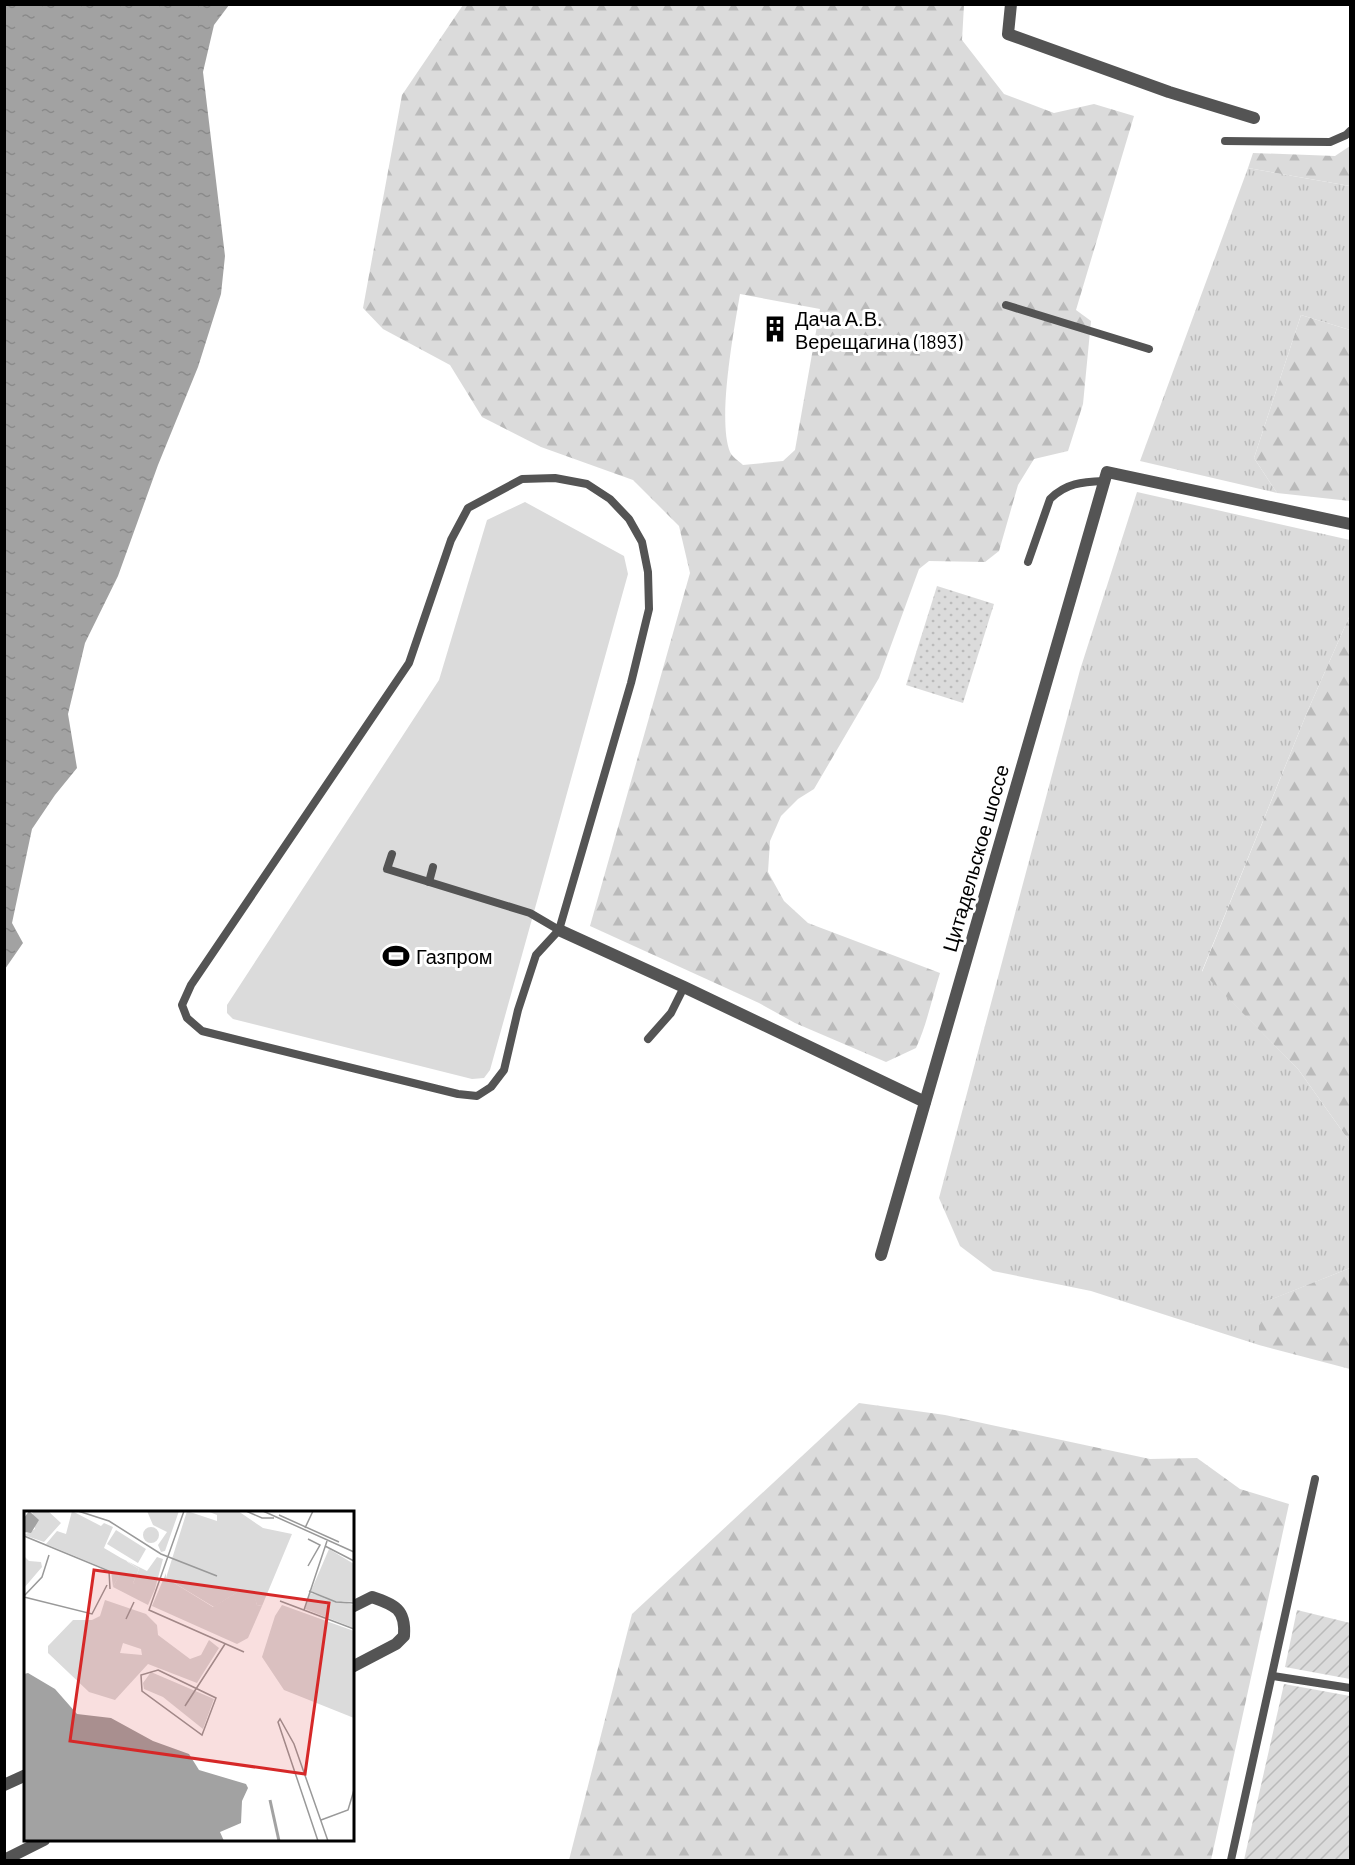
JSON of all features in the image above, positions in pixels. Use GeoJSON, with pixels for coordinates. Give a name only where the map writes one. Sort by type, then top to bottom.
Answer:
{"type":"FeatureCollection","features":[{"type":"Feature","properties":{"kind":"street"},"geometry":{"type":"LineString","coordinates":[[1011,4],[1008,34],[1169,92],[1254,118]]}},
{"type":"Feature","properties":{"kind":"street"},"geometry":{"type":"LineString","coordinates":[[1105,477],[1350,524]]}},
{"type":"Feature","properties":{"kind":"street","name":"Цитадельское шоссе"},"geometry":{"type":"LineString","coordinates":[[881,1255],[1105,477]]}},
{"type":"Feature","properties":{"kind":"street"},"geometry":{"type":"LineString","coordinates":[[559,930],[925,1102]]}},
{"type":"Feature","properties":{"kind":"street"},"geometry":{"type":"LineString","coordinates":[[354,1606],[372,1597],[390,1603],[402,1612],[405,1623],[405,1636],[396,1644],[354,1666]]}},
{"type":"Feature","properties":{"kind":"street"},"geometry":{"type":"LineString","coordinates":[[4,1785],[24,1775]]}},
{"type":"Feature","properties":{"kind":"street"},"geometry":{"type":"LineString","coordinates":[[4,1860],[40,1841]]}},
{"type":"Feature","properties":{"kind":"lane"},"geometry":{"type":"LineString","coordinates":[[1225,141],[1330,142],[1350,131]]}},
{"type":"Feature","properties":{"kind":"lane"},"geometry":{"type":"LineString","coordinates":[[1006,305],[1149,349]]}},
{"type":"Feature","properties":{"kind":"lane"},"geometry":{"type":"LineString","coordinates":[[555,477],[587,484],[610,499],[629,519],[642,542],[648,572],[649,609],[627,695],[559,930],[536,955],[518,1011],[504,1070],[491,1087],[477,1096],[458,1094],[202,1031],[187,1018],[182,1005],[190,985],[409,663],[451,540],[468,508],[522,479],[555,477]]}},
{"type":"Feature","properties":{"kind":"lane"},"geometry":{"type":"LineString","coordinates":[[1029,562],[1050,499],[1056,492],[1076,482],[1105,477]]}},
{"type":"Feature","properties":{"kind":"lane"},"geometry":{"type":"LineString","coordinates":[[392,854],[387,869],[530,913],[559,930]]}},
{"type":"Feature","properties":{"kind":"lane"},"geometry":{"type":"LineString","coordinates":[[429,882],[433,867]]}},
{"type":"Feature","properties":{"kind":"lane"},"geometry":{"type":"LineString","coordinates":[[648,1039],[671,1013],[684,987]]}},
{"type":"Feature","properties":{"kind":"lane"},"geometry":{"type":"LineString","coordinates":[[1231,1860],[1315,1479]]}},
{"type":"Feature","properties":{"kind":"lane"},"geometry":{"type":"LineString","coordinates":[[1273,1676],[1350,1688]]}},
{"type":"Feature","properties":{"kind":"green space"},"geometry":{"type":"Polygon","coordinates":[[[463,5],[964,5],[962,40],[1004,94],[1054,113],[1094,104],[1134,116],[1076,310],[1091,321],[1083,404],[1068,451],[1034,459],[1018,485],[999,551],[985,562],[929,561],[919,569],[879,678],[814,789],[798,799],[781,816],[770,841],[768,872],[784,901],[808,923],[940,973],[916,1048],[886,1062],[795,1023],[759,1003],[590,926],[690,573],[679,526],[633,480],[541,447],[482,417],[450,365],[383,329],[363,308],[402,95],[463,5]],[[740,294],[728,374],[725,418],[730,452],[743,465],[783,461],[795,450],[820,309],[740,294]]]}},
{"type":"Feature","properties":{"kind":"green space"},"geometry":{"type":"Polygon","coordinates":[[[1350,146],[1350,186],[1248,168],[1253,153],[1335,156],[1350,146]]]}},
{"type":"Feature","properties":{"kind":"green space"},"geometry":{"type":"Polygon","coordinates":[[[1248,168],[1350,186],[1350,330],[1301,315],[1254,458],[1277,493],[1140,461],[1248,168]]]}},
{"type":"Feature","properties":{"kind":"green space"},"geometry":{"type":"Polygon","coordinates":[[[1301,315],[1350,330],[1350,501],[1277,493],[1254,458],[1301,315]]]}},
{"type":"Feature","properties":{"kind":"green space"},"geometry":{"type":"Polygon","coordinates":[[[1137,492],[1350,540],[1350,615],[1308,710],[1202,971],[1298,1069],[1350,1142],[1350,1268],[1260,1304],[1259,1345],[1091,1291],[993,1271],[960,1246],[939,1198],[1080,670],[1137,492]]]}},
{"type":"Feature","properties":{"kind":"green space"},"geometry":{"type":"Polygon","coordinates":[[[525,502],[624,556],[628,574],[490,1070],[484,1078],[472,1079],[233,1019],[227,1013],[227,1005],[439,680],[487,520],[525,502]]]}},
{"type":"Feature","properties":{"kind":"green space"},"geometry":{"type":"Polygon","coordinates":[[[937,586],[994,604],[963,703],[906,685],[937,586]]]}},
{"type":"Feature","properties":{"kind":"green space"},"geometry":{"type":"Polygon","coordinates":[[[1350,615],[1350,1142],[1298,1069],[1202,972],[1308,710],[1350,615]]]}},
{"type":"Feature","properties":{"kind":"green space"},"geometry":{"type":"Polygon","coordinates":[[[1350,1268],[1350,1369],[1259,1345],[1259,1304],[1350,1268]]]}},
{"type":"Feature","properties":{"kind":"green space"},"geometry":{"type":"Polygon","coordinates":[[[859,1403],[945,1415],[1150,1459],[1197,1458],[1240,1489],[1289,1504],[1211,1860],[569,1860],[632,1614],[859,1403]]]}},
{"type":"Feature","properties":{"kind":"green space"},"geometry":{"type":"Polygon","coordinates":[[[1297,1610],[1350,1623],[1350,1679],[1285,1667],[1297,1610]]]}},
{"type":"Feature","properties":{"kind":"green space"},"geometry":{"type":"Polygon","coordinates":[[[1284,1684],[1350,1696],[1350,1860],[1244,1860],[1284,1684]]]}},
{"type":"Feature","properties":{"kind":"water"},"geometry":{"type":"Polygon","coordinates":[[[5,4],[229,5],[214,25],[203,72],[225,256],[221,294],[198,367],[158,465],[118,576],[85,643],[68,714],[77,768],[32,829],[12,923],[23,943],[5,969],[5,4]]]}},
{"type":"Feature","properties":{"kind":"place","name":"Дача А.В. Верещагина (1893)"},"geometry":{"type":"Point","coordinates":[775,329]}},
{"type":"Feature","properties":{"kind":"place","name":"Газпром"},"geometry":{"type":"Point","coordinates":[396,956]}}]}
